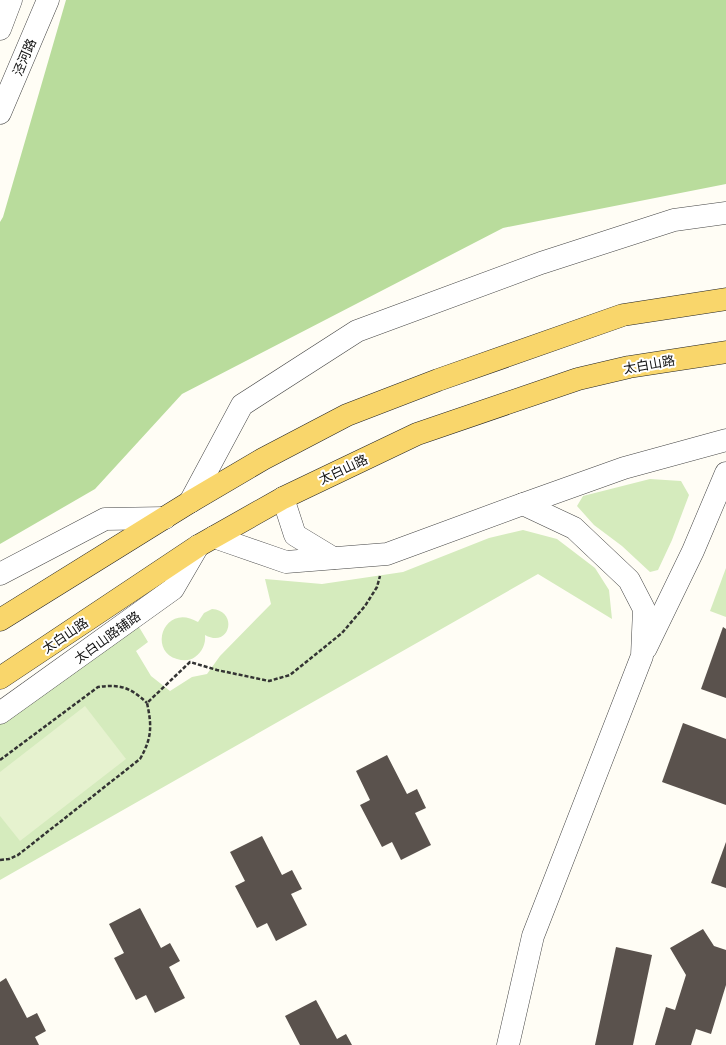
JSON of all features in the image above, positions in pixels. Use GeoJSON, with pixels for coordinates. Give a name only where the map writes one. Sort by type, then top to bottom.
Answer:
{"type":"FeatureCollection","features":[{"type":"Feature","properties":{"kind":"main road"},"geometry":{"type":"LineString","coordinates":[[0,620],[190,502],[263,459],[347,415],[438,380],[623,315],[726,299]]}},
{"type":"Feature","properties":{"kind":"main road","name":"太白山路"},"geometry":{"type":"LineString","coordinates":[[0,678],[206,541],[283,498],[417,434],[578,379],[629,367],[726,352]]}},
{"type":"Feature","properties":{"kind":"street"},"geometry":{"type":"LineString","coordinates":[[0,29],[11,0]]}},
{"type":"Feature","properties":{"kind":"street","name":"泾河路"},"geometry":{"type":"LineString","coordinates":[[0,113],[48,0]]}},
{"type":"Feature","properties":{"kind":"street"},"geometry":{"type":"LineString","coordinates":[[190,502],[242,405],[357,331],[542,263],[674,220],[726,212]]}},
{"type":"Feature","properties":{"kind":"street"},"geometry":{"type":"LineString","coordinates":[[206,541],[286,562],[387,554],[624,468],[726,440]]}},
{"type":"Feature","properties":{"kind":"street"},"geometry":{"type":"LineString","coordinates":[[508,1045],[533,936],[642,656],[693,551],[726,473]]}},
{"type":"Feature","properties":{"kind":"street"},"geometry":{"type":"LineString","coordinates":[[283,498],[296,535],[332,558]]}},
{"type":"Feature","properties":{"kind":"street"},"geometry":{"type":"LineString","coordinates":[[523,504],[574,528],[629,580],[644,609],[642,656]]}},
{"type":"Feature","properties":{"kind":"street"},"geometry":{"type":"LineString","coordinates":[[0,574],[105,518],[165,518]]}},
{"type":"Feature","properties":{"kind":"street","name":"太白山路辅路"},"geometry":{"type":"LineString","coordinates":[[0,713],[173,590],[206,541]]}},
{"type":"Feature","properties":{"kind":"path"},"geometry":{"type":"LineString","coordinates":[[146,703],[190,662],[217,670],[269,681],[290,674],[342,633],[364,606],[377,587],[387,554]]}},
{"type":"Feature","properties":{"kind":"path"},"geometry":{"type":"LineString","coordinates":[[0,760],[98,687],[122,686],[136,693],[146,703],[151,723],[147,747],[140,759],[18,855],[9,859],[0,860]]}},
{"type":"Feature","properties":{"kind":"green space"},"geometry":{"type":"Polygon","coordinates":[[[66,0],[726,0],[726,184],[503,228],[182,394],[95,489],[0,544],[0,222],[3,217],[66,0]]]}},
{"type":"Feature","properties":{"kind":"green space"},"geometry":{"type":"Polygon","coordinates":[[[650,479],[681,481],[689,495],[672,540],[658,570],[650,572],[622,546],[594,525],[577,506],[583,496],[650,479]]]}},
{"type":"Feature","properties":{"kind":"green space"},"geometry":{"type":"Polygon","coordinates":[[[523,530],[557,539],[595,568],[609,590],[612,619],[538,574],[0,880],[0,718],[136,622],[148,642],[136,651],[151,676],[170,691],[192,677],[207,674],[220,656],[271,604],[265,579],[322,584],[403,572],[489,538],[523,530]]]}},
{"type":"Feature","properties":{"kind":"green space"},"geometry":{"type":"Polygon","coordinates":[[[726,568],[726,617],[710,611],[726,568]]]}},
{"type":"Feature","properties":{"kind":"green space"},"geometry":{"type":"Polygon","coordinates":[[[212,609],[220,611],[226,616],[228,628],[225,633],[220,637],[214,638],[205,635],[205,642],[202,650],[191,659],[179,660],[168,654],[163,647],[162,638],[164,630],[169,623],[177,618],[186,617],[198,622],[204,613],[212,609]]]}},
{"type":"Feature","properties":{"kind":"green space"},"geometry":{"type":"Polygon","coordinates":[[[85,706],[126,759],[20,841],[0,816],[0,772],[85,706]]]}},
{"type":"Feature","properties":{"kind":"building"},"geometry":{"type":"Polygon","coordinates":[[[723,627],[726,629],[726,698],[701,689],[723,627]]]}},
{"type":"Feature","properties":{"kind":"building"},"geometry":{"type":"Polygon","coordinates":[[[683,723],[726,739],[726,805],[662,782],[683,723]]]}},
{"type":"Feature","properties":{"kind":"building"},"geometry":{"type":"Polygon","coordinates":[[[387,755],[407,794],[417,789],[426,808],[415,813],[431,845],[401,860],[392,842],[382,847],[360,805],[370,800],[356,771],[387,755]]]}},
{"type":"Feature","properties":{"kind":"building"},"geometry":{"type":"Polygon","coordinates":[[[262,836],[282,875],[292,870],[302,889],[291,894],[307,925],[276,941],[267,923],[257,928],[235,886],[245,881],[230,852],[262,836]]]}},
{"type":"Feature","properties":{"kind":"building"},"geometry":{"type":"Polygon","coordinates":[[[726,842],[726,888],[711,883],[726,842]]]}},
{"type":"Feature","properties":{"kind":"building"},"geometry":{"type":"Polygon","coordinates":[[[140,908],[161,948],[170,943],[180,961],[169,967],[185,998],[155,1013],[146,995],[136,1000],[114,958],[124,953],[109,924],[140,908]]]}},
{"type":"Feature","properties":{"kind":"building"},"geometry":{"type":"Polygon","coordinates":[[[703,929],[714,946],[726,950],[726,985],[711,1034],[696,1029],[691,1045],[655,1045],[666,1007],[675,1010],[686,975],[670,948],[703,929]]]}},
{"type":"Feature","properties":{"kind":"building"},"geometry":{"type":"Polygon","coordinates":[[[616,947],[652,955],[633,1045],[595,1045],[616,947]]]}},
{"type":"Feature","properties":{"kind":"building"},"geometry":{"type":"Polygon","coordinates":[[[6,978],[27,1018],[37,1013],[46,1031],[35,1037],[39,1045],[0,1045],[0,982],[6,978]]]}},
{"type":"Feature","properties":{"kind":"building"},"geometry":{"type":"Polygon","coordinates":[[[316,1000],[337,1039],[346,1034],[352,1045],[300,1045],[285,1016],[316,1000]]]}}]}
